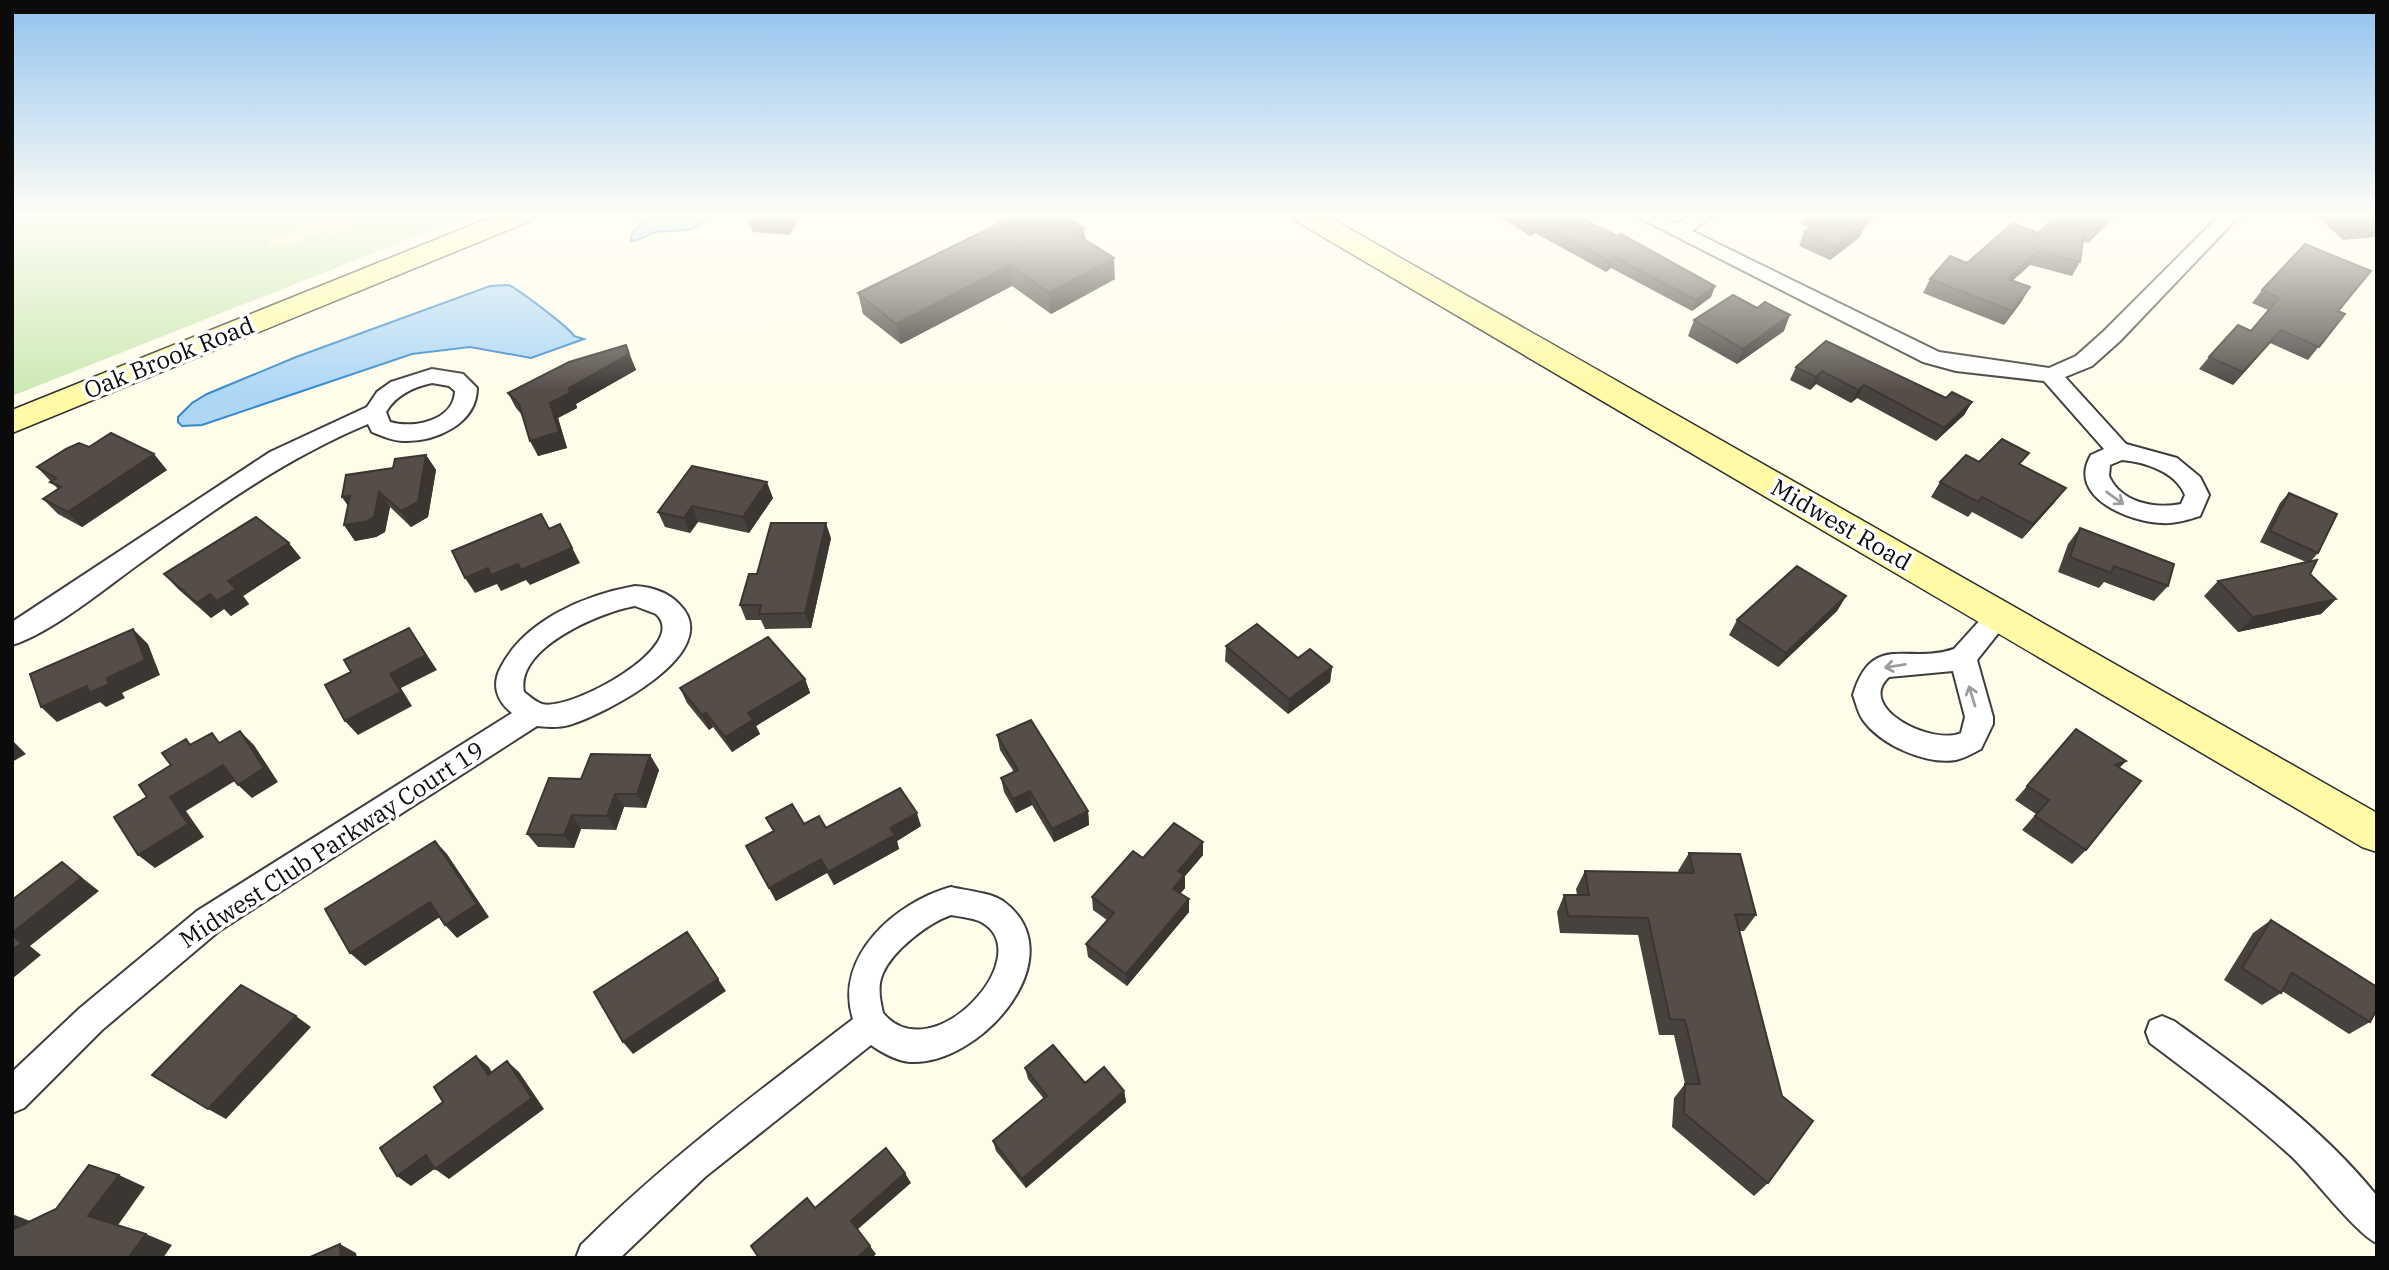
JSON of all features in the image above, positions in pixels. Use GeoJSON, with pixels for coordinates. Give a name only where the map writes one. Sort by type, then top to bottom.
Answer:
{"type":"FeatureCollection","features":[{"type":"Feature","properties":{"kind":"main road","name":"Oak Brook Road"},"geometry":{"type":"LineString","coordinates":[[12,422],[375,274]]}},
{"type":"Feature","properties":{"kind":"main road","name":"Midwest Road"},"geometry":{"type":"LineString","coordinates":[[1408,274],[2377,834]]}},
{"type":"Feature","properties":{"kind":"street"},"geometry":{"type":"LineString","coordinates":[[1764,274],[1931,357],[1956,364],[2051,375],[2091,356],[2172,274]]}},
{"type":"Feature","properties":{"kind":"street"},"geometry":{"type":"LineString","coordinates":[[2051,375],[2120,452]]}},
{"type":"Feature","properties":{"kind":"street"},"geometry":{"type":"LineString","coordinates":[[12,635],[69,600],[262,467],[342,424],[375,412]]}},
{"type":"Feature","properties":{"kind":"street"},"geometry":{"type":"LineString","coordinates":[[621,598],[651,598],[673,614],[677,635],[671,649],[649,669],[584,708],[559,715],[533,714],[516,706],[508,694],[507,683],[518,656],[536,641],[606,602],[621,598]]}},
{"type":"Feature","properties":{"kind":"street"},"geometry":{"type":"LineString","coordinates":[[1963,657],[1998,616]]}},
{"type":"Feature","properties":{"kind":"street","name":"Midwest Club Parkway Court 19"},"geometry":{"type":"LineString","coordinates":[[12,1096],[91,1019],[208,921],[533,714]]}},
{"type":"Feature","properties":{"kind":"street"},"geometry":{"type":"LineString","coordinates":[[951,901],[972,902],[991,909],[1004,920],[1016,949],[1010,981],[996,1001],[961,1030],[931,1045],[912,1046],[895,1042],[871,1025],[862,1001],[864,974],[876,953],[890,938],[935,905],[951,901]]}},
{"type":"Feature","properties":{"kind":"street"},"geometry":{"type":"LineString","coordinates":[[594,1258],[632,1218],[690,1166],[871,1025]]}},
{"type":"Feature","properties":{"kind":"street"},"geometry":{"type":"LineString","coordinates":[[2162,1032],[2258,1104],[2312,1151],[2354,1193],[2377,1225]]}},
{"type":"Feature","properties":{"kind":"green space"},"geometry":{"type":"Polygon","coordinates":[[[12,274],[319,274],[12,396],[12,274]]]}},
{"type":"Feature","properties":{"kind":"water"},"geometry":{"type":"Polygon","coordinates":[[[509,285],[544,309],[574,336],[584,339],[531,358],[470,347],[412,354],[202,425],[182,426],[178,422],[178,417],[192,403],[207,394],[296,357],[490,286],[509,285]]]}},
{"type":"Feature","properties":{"kind":"building"},"geometry":{"type":"Polygon","coordinates":[[[896,274],[992,274],[896,324],[858,293],[896,274]]]}},
{"type":"Feature","properties":{"kind":"building"},"geometry":{"type":"Polygon","coordinates":[[[1023,274],[1084,274],[1049,293],[1023,274]]]}},
{"type":"Feature","properties":{"kind":"building"},"geometry":{"type":"Polygon","coordinates":[[[1647,274],[1694,274],[1715,286],[1696,300],[1647,274]]]}},
{"type":"Feature","properties":{"kind":"building"},"geometry":{"type":"Polygon","coordinates":[[[1934,274],[2013,274],[2008,279],[2030,287],[2012,311],[1930,279],[1934,274]]]}},
{"type":"Feature","properties":{"kind":"building"},"geometry":{"type":"Polygon","coordinates":[[[2277,274],[2368,274],[2338,311],[2345,314],[2319,347],[2281,330],[2243,372],[2209,357],[2238,325],[2251,331],[2279,298],[2262,290],[2277,274]]]}},
{"type":"Feature","properties":{"kind":"building"},"geometry":{"type":"Polygon","coordinates":[[[1733,295],[1757,308],[1765,302],[1790,315],[1743,349],[1694,320],[1733,295]]]}},
{"type":"Feature","properties":{"kind":"building"},"geometry":{"type":"Polygon","coordinates":[[[1826,341],[1946,398],[1952,392],[1972,402],[1944,428],[1864,385],[1858,390],[1822,371],[1816,377],[1796,367],[1826,341]]]}},
{"type":"Feature","properties":{"kind":"building"},"geometry":{"type":"Polygon","coordinates":[[[626,345],[629,354],[569,388],[570,393],[550,403],[559,432],[530,441],[519,404],[508,393],[569,362],[626,345]]]}},
{"type":"Feature","properties":{"kind":"building"},"geometry":{"type":"Polygon","coordinates":[[[111,433],[154,454],[68,512],[43,499],[61,487],[50,482],[56,478],[37,467],[79,443],[89,447],[111,433]]]}},
{"type":"Feature","properties":{"kind":"building"},"geometry":{"type":"Polygon","coordinates":[[[2002,439],[2029,453],[2019,464],[2066,488],[2033,524],[1982,497],[1978,502],[1940,482],[1966,455],[1979,462],[2002,439]]]}},
{"type":"Feature","properties":{"kind":"building"},"geometry":{"type":"Polygon","coordinates":[[[426,455],[418,502],[401,511],[379,492],[374,517],[365,522],[344,525],[350,496],[342,497],[346,475],[393,468],[395,459],[426,455]]]}},
{"type":"Feature","properties":{"kind":"building"},"geometry":{"type":"Polygon","coordinates":[[[692,466],[767,482],[743,517],[692,506],[684,518],[658,512],[692,466]]]}},
{"type":"Feature","properties":{"kind":"building"},"geometry":{"type":"Polygon","coordinates":[[[2289,493],[2337,514],[2318,553],[2270,531],[2289,493]]]}},
{"type":"Feature","properties":{"kind":"building"},"geometry":{"type":"Polygon","coordinates":[[[541,514],[549,529],[560,524],[572,548],[521,570],[518,564],[491,575],[488,568],[465,578],[452,551],[541,514]]]}},
{"type":"Feature","properties":{"kind":"building"},"geometry":{"type":"Polygon","coordinates":[[[256,517],[289,543],[228,581],[236,589],[217,601],[210,594],[197,603],[164,574],[256,517]]]}},
{"type":"Feature","properties":{"kind":"building"},"geometry":{"type":"Polygon","coordinates":[[[771,523],[826,523],[805,613],[759,614],[761,605],[740,605],[749,574],[757,574],[771,523]]]}},
{"type":"Feature","properties":{"kind":"building"},"geometry":{"type":"Polygon","coordinates":[[[2080,528],[2174,564],[2168,586],[2114,566],[2111,573],[2070,557],[2080,528]]]}},
{"type":"Feature","properties":{"kind":"building"},"geometry":{"type":"Polygon","coordinates":[[[2317,560],[2310,574],[2336,599],[2253,617],[2218,581],[2317,560]]]}},
{"type":"Feature","properties":{"kind":"building"},"geometry":{"type":"Polygon","coordinates":[[[1797,566],[1846,596],[1786,653],[1737,620],[1797,566]]]}},
{"type":"Feature","properties":{"kind":"building"},"geometry":{"type":"Polygon","coordinates":[[[1257,624],[1298,658],[1310,649],[1332,667],[1289,699],[1226,646],[1257,624]]]}},
{"type":"Feature","properties":{"kind":"building"},"geometry":{"type":"Polygon","coordinates":[[[409,628],[426,655],[390,674],[401,692],[345,721],[325,685],[351,672],[344,660],[409,628]]]}},
{"type":"Feature","properties":{"kind":"building"},"geometry":{"type":"Polygon","coordinates":[[[133,629],[145,660],[107,678],[109,684],[89,693],[87,686],[41,707],[30,674],[133,629]]]}},
{"type":"Feature","properties":{"kind":"building"},"geometry":{"type":"Polygon","coordinates":[[[768,637],[805,679],[748,713],[753,720],[725,737],[706,713],[702,715],[680,688],[768,637]]]}},
{"type":"Feature","properties":{"kind":"building"},"geometry":{"type":"Polygon","coordinates":[[[1031,720],[1088,811],[1052,829],[1030,791],[1013,799],[1001,778],[1018,770],[997,735],[1031,720]]]}},
{"type":"Feature","properties":{"kind":"building"},"geometry":{"type":"Polygon","coordinates":[[[2076,729],[2126,761],[2115,765],[2141,781],[2086,850],[2035,816],[2049,800],[2027,786],[2076,729]]]}},
{"type":"Feature","properties":{"kind":"building"},"geometry":{"type":"Polygon","coordinates":[[[240,731],[264,768],[238,785],[223,765],[170,797],[188,824],[138,855],[114,817],[147,797],[139,785],[171,765],[162,753],[186,739],[190,745],[212,733],[219,743],[240,731]]]}},
{"type":"Feature","properties":{"kind":"building"},"geometry":{"type":"Polygon","coordinates":[[[591,754],[650,755],[637,794],[615,794],[607,816],[572,815],[564,835],[527,834],[549,778],[581,779],[591,754]]]}},
{"type":"Feature","properties":{"kind":"building"},"geometry":{"type":"Polygon","coordinates":[[[900,788],[917,813],[890,828],[895,835],[828,872],[821,859],[769,888],[746,846],[774,831],[766,818],[792,804],[804,824],[819,816],[826,828],[900,788]]]}},
{"type":"Feature","properties":{"kind":"building"},"geometry":{"type":"Polygon","coordinates":[[[1174,823],[1203,842],[1178,871],[1184,875],[1173,889],[1189,899],[1126,974],[1086,944],[1114,913],[1092,897],[1133,851],[1143,858],[1174,823]]]}},
{"type":"Feature","properties":{"kind":"building"},"geometry":{"type":"Polygon","coordinates":[[[435,841],[477,904],[445,925],[430,902],[350,953],[325,909],[435,841]]]}},
{"type":"Feature","properties":{"kind":"building"},"geometry":{"type":"Polygon","coordinates":[[[1689,853],[1740,854],[1756,915],[1735,914],[1782,1096],[1813,1121],[1768,1183],[1684,1113],[1685,1084],[1700,1084],[1685,1020],[1670,1019],[1648,918],[1568,916],[1564,895],[1589,895],[1585,871],[1694,873],[1689,853]]]}},
{"type":"Feature","properties":{"kind":"building"},"geometry":{"type":"Polygon","coordinates":[[[62,862],[81,878],[12,933],[12,900],[62,862]]]}},
{"type":"Feature","properties":{"kind":"building"},"geometry":{"type":"Polygon","coordinates":[[[2271,920],[2377,987],[2377,1009],[2370,1022],[2292,973],[2281,993],[2242,968],[2271,920]]]}},
{"type":"Feature","properties":{"kind":"building"},"geometry":{"type":"Polygon","coordinates":[[[687,932],[718,979],[623,1042],[594,992],[687,932]]]}},
{"type":"Feature","properties":{"kind":"building"},"geometry":{"type":"Polygon","coordinates":[[[12,935],[22,943],[12,950],[12,935]]]}},
{"type":"Feature","properties":{"kind":"building"},"geometry":{"type":"Polygon","coordinates":[[[241,985],[296,1016],[208,1109],[152,1075],[241,985]]]}},
{"type":"Feature","properties":{"kind":"building"},"geometry":{"type":"Polygon","coordinates":[[[1053,1045],[1085,1083],[1104,1067],[1124,1091],[1022,1179],[993,1141],[1047,1096],[1025,1068],[1053,1045]]]}},
{"type":"Feature","properties":{"kind":"building"},"geometry":{"type":"Polygon","coordinates":[[[476,1056],[488,1075],[507,1061],[532,1098],[435,1169],[426,1155],[397,1176],[380,1148],[443,1102],[434,1087],[476,1056]]]}},
{"type":"Feature","properties":{"kind":"building"},"geometry":{"type":"Polygon","coordinates":[[[886,1148],[905,1173],[851,1221],[870,1246],[857,1258],[759,1258],[751,1246],[807,1198],[815,1208],[886,1148]]]}},
{"type":"Feature","properties":{"kind":"building"},"geometry":{"type":"Polygon","coordinates":[[[89,1165],[119,1175],[88,1216],[146,1234],[128,1258],[12,1258],[12,1230],[56,1209],[89,1165]]]}},
{"type":"Feature","properties":{"kind":"building"},"geometry":{"type":"Polygon","coordinates":[[[340,1244],[341,1258],[308,1258],[340,1244]]]}}]}
